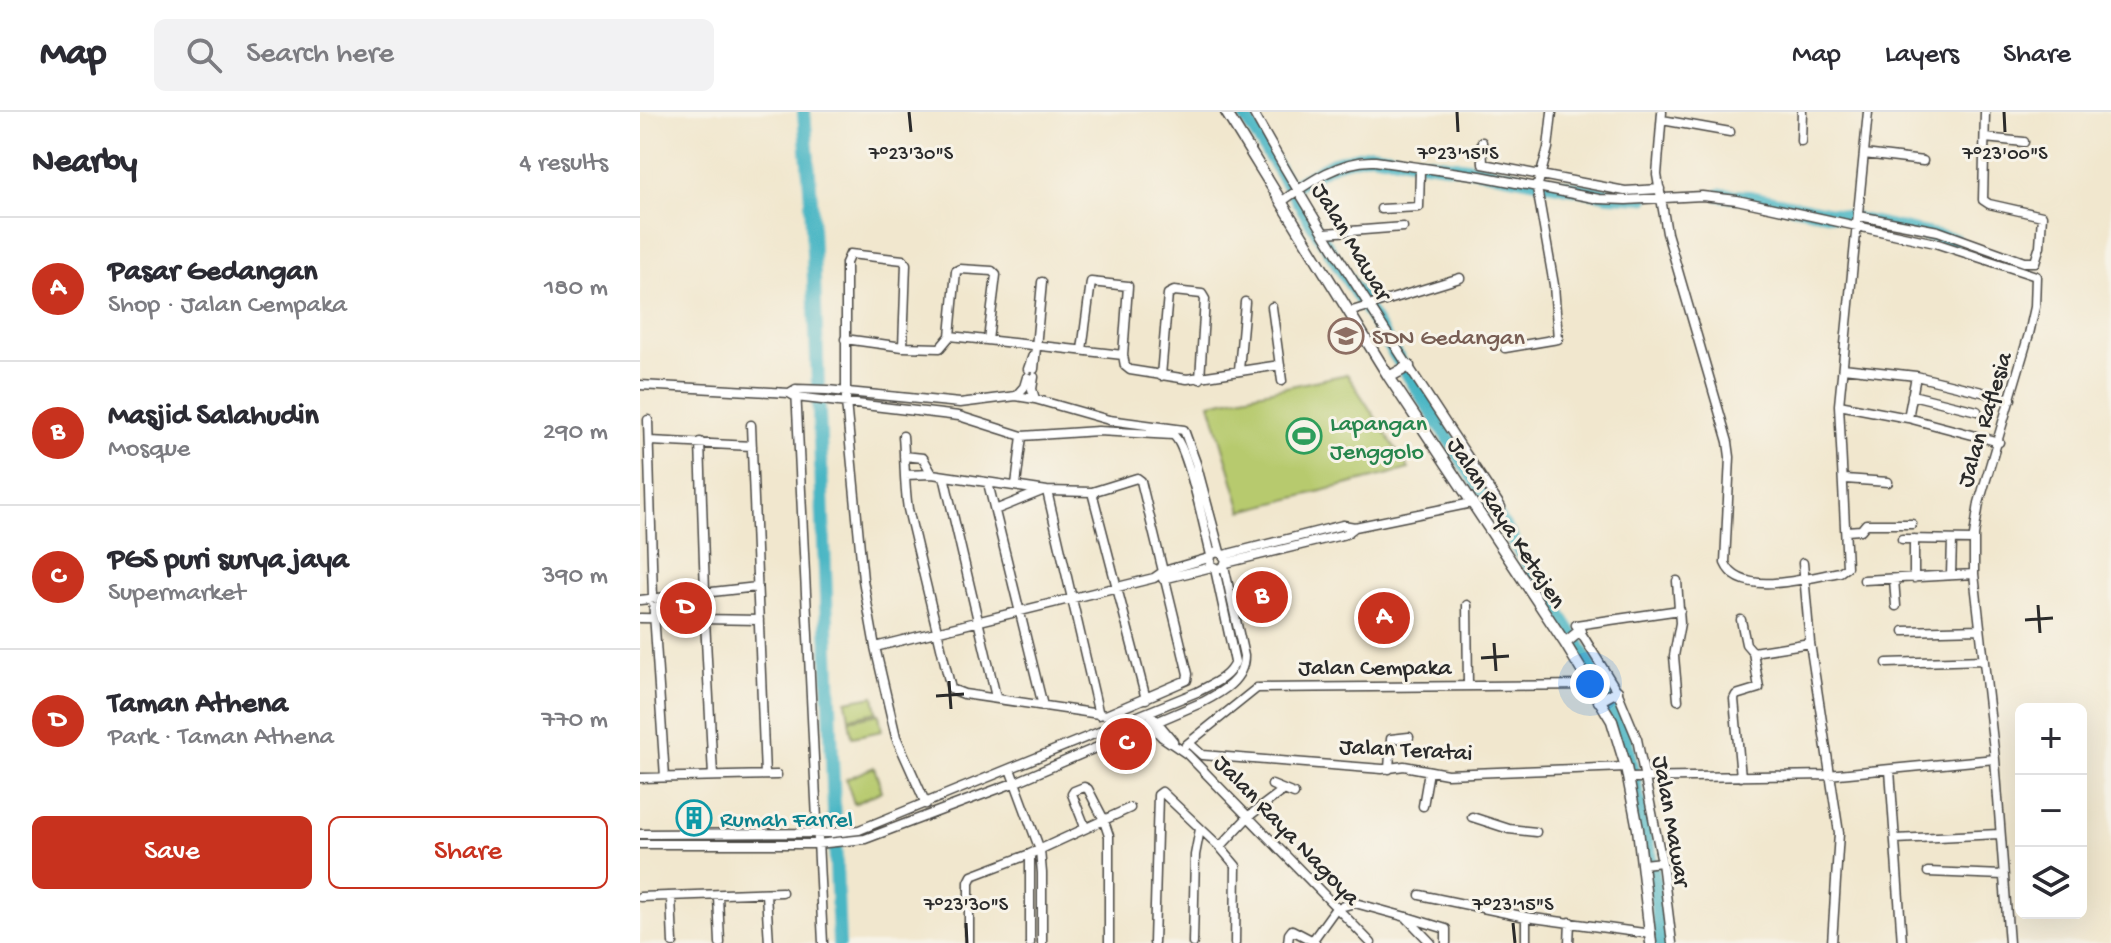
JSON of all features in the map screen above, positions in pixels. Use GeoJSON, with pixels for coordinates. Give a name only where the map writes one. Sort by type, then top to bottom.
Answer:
{"type":"FeatureCollection","features":[{"type":"Feature","properties":{"kind":"street","name":"Jalan Raya Ketajen"},"geometry":{"type":"LineString","coordinates":[[1226,112],[1472,503],[1573,634],[1590,685],[1609,696],[1616,731],[1635,776],[1651,938]]}},
{"type":"Feature","properties":{"kind":"street"},"geometry":{"type":"LineString","coordinates":[[1505,348],[1558,339],[1554,285],[1538,181],[1548,148],[1552,112]]}},
{"type":"Feature","properties":{"kind":"street"},"geometry":{"type":"LineString","coordinates":[[1801,141],[1802,112]]}},
{"type":"Feature","properties":{"kind":"street"},"geometry":{"type":"LineString","coordinates":[[1730,132],[1662,116],[1658,147],[1661,194],[1667,233],[1728,442],[1726,567],[1736,577],[1770,583],[1846,569],[1845,479],[1839,405],[1868,112]]}},
{"type":"Feature","properties":{"kind":"street"},"geometry":{"type":"LineString","coordinates":[[1937,237],[2024,262],[2035,262],[2038,257],[2042,216],[1983,200],[1985,112]]}},
{"type":"Feature","properties":{"kind":"street","name":"Jalan Mawar"},"geometry":{"type":"LineString","coordinates":[[1254,114],[1366,306],[1501,507]]}},
{"type":"Feature","properties":{"kind":"street"},"geometry":{"type":"LineString","coordinates":[[1985,138],[2024,142]]}},
{"type":"Feature","properties":{"kind":"street"},"geometry":{"type":"LineString","coordinates":[[1482,142],[1483,164],[1538,181],[1614,200],[1661,194]]}},
{"type":"Feature","properties":{"kind":"street"},"geometry":{"type":"LineString","coordinates":[[1864,154],[1923,161]]}},
{"type":"Feature","properties":{"kind":"street"},"geometry":{"type":"LineString","coordinates":[[1283,201],[1335,170],[1363,161],[1661,194]]}},
{"type":"Feature","properties":{"kind":"street"},"geometry":{"type":"LineString","coordinates":[[1381,209],[1419,207],[1420,169]]}},
{"type":"Feature","properties":{"kind":"street","name":"Jalan Raflesia"},"geometry":{"type":"LineString","coordinates":[[1661,194],[1713,197],[1937,237],[2036,276],[2035,307],[1976,517],[1974,540],[1974,574],[1995,759],[2009,943]]}},
{"type":"Feature","properties":{"kind":"street"},"geometry":{"type":"LineString","coordinates":[[1325,233],[1403,227]]}},
{"type":"Feature","properties":{"kind":"street"},"geometry":{"type":"LineString","coordinates":[[903,347],[906,264],[903,260],[853,253],[846,263],[846,397],[858,542],[875,647],[896,737],[930,813]]}},
{"type":"Feature","properties":{"kind":"street"},"geometry":{"type":"LineString","coordinates":[[845,339],[903,347],[940,348],[950,336],[956,271],[992,271],[996,275],[988,340]]}},
{"type":"Feature","properties":{"kind":"street"},"geometry":{"type":"LineString","coordinates":[[1351,311],[1460,278]]}},
{"type":"Feature","properties":{"kind":"street"},"geometry":{"type":"LineString","coordinates":[[1035,399],[1031,373],[1042,282]]}},
{"type":"Feature","properties":{"kind":"street"},"geometry":{"type":"LineString","coordinates":[[1082,350],[1089,284],[1126,285],[1129,289],[1123,355],[1127,368],[1161,376],[1200,379],[1280,365]]}},
{"type":"Feature","properties":{"kind":"street"},"geometry":{"type":"LineString","coordinates":[[1161,376],[1168,294],[1174,291],[1202,294],[1205,299],[1200,379]]}},
{"type":"Feature","properties":{"kind":"street"},"geometry":{"type":"LineString","coordinates":[[1239,370],[1245,302]]}},
{"type":"Feature","properties":{"kind":"street"},"geometry":{"type":"LineString","coordinates":[[1272,307],[1282,381]]}},
{"type":"Feature","properties":{"kind":"street"},"geometry":{"type":"LineString","coordinates":[[950,336],[1034,350],[1082,350],[1123,355]]}},
{"type":"Feature","properties":{"kind":"street"},"geometry":{"type":"LineString","coordinates":[[1391,376],[1407,367]]}},
{"type":"Feature","properties":{"kind":"street"},"geometry":{"type":"LineString","coordinates":[[1843,368],[1916,376],[2011,399]]}},
{"type":"Feature","properties":{"kind":"street"},"geometry":{"type":"LineString","coordinates":[[1016,396],[1031,373]]}},
{"type":"Feature","properties":{"kind":"street"},"geometry":{"type":"LineString","coordinates":[[1908,418],[1916,376]]}},
{"type":"Feature","properties":{"kind":"street"},"geometry":{"type":"LineString","coordinates":[[640,385],[808,393],[894,403],[959,416],[1022,436],[1084,432],[1173,435],[1192,464]]}},
{"type":"Feature","properties":{"kind":"street"},"geometry":{"type":"LineString","coordinates":[[793,393],[823,943]]}},
{"type":"Feature","properties":{"kind":"street"},"geometry":{"type":"LineString","coordinates":[[1912,395],[1977,411]]}},
{"type":"Feature","properties":{"kind":"street"},"geometry":{"type":"LineString","coordinates":[[845,837],[1214,683],[1230,672],[1235,658],[1233,628],[1184,430],[1085,414],[1016,396],[960,403],[894,403]]}},
{"type":"Feature","properties":{"kind":"street"},"geometry":{"type":"LineString","coordinates":[[959,416],[960,403]]}},
{"type":"Feature","properties":{"kind":"street"},"geometry":{"type":"LineString","coordinates":[[1839,405],[1908,418],[1999,442]]}},
{"type":"Feature","properties":{"kind":"street"},"geometry":{"type":"LineString","coordinates":[[1084,432],[1085,414]]}},
{"type":"Feature","properties":{"kind":"street"},"geometry":{"type":"LineString","coordinates":[[648,420],[653,598],[665,777]]}},
{"type":"Feature","properties":{"kind":"street"},"geometry":{"type":"LineString","coordinates":[[751,425],[765,775]]}},
{"type":"Feature","properties":{"kind":"street"},"geometry":{"type":"LineString","coordinates":[[903,436],[905,475],[908,509],[951,689],[964,694],[1099,715],[1113,714],[1185,682],[1188,677],[1141,481],[1133,478],[1092,492],[1044,491],[932,474],[905,475]]}},
{"type":"Feature","properties":{"kind":"street"},"geometry":{"type":"LineString","coordinates":[[1016,485],[1022,436]]}},
{"type":"Feature","properties":{"kind":"street"},"geometry":{"type":"LineString","coordinates":[[650,441],[752,446]]}},
{"type":"Feature","properties":{"kind":"street"},"geometry":{"type":"LineString","coordinates":[[700,442],[705,592]]}},
{"type":"Feature","properties":{"kind":"street"},"geometry":{"type":"LineString","coordinates":[[904,456],[923,458],[932,474]]}},
{"type":"Feature","properties":{"kind":"street"},"geometry":{"type":"LineString","coordinates":[[944,476],[996,697]]}},
{"type":"Feature","properties":{"kind":"street"},"geometry":{"type":"LineString","coordinates":[[1845,479],[1888,482]]}},
{"type":"Feature","properties":{"kind":"street"},"geometry":{"type":"LineString","coordinates":[[988,483],[1043,706]]}},
{"type":"Feature","properties":{"kind":"street"},"geometry":{"type":"LineString","coordinates":[[995,510],[1044,491]]}},
{"type":"Feature","properties":{"kind":"street"},"geometry":{"type":"LineString","coordinates":[[1044,491],[1099,715]]}},
{"type":"Feature","properties":{"kind":"street"},"geometry":{"type":"LineString","coordinates":[[1092,492],[1146,699]]}},
{"type":"Feature","properties":{"kind":"street"},"geometry":{"type":"LineString","coordinates":[[875,647],[1218,561],[1346,534],[1355,527],[1472,503]]}},
{"type":"Feature","properties":{"kind":"street"},"geometry":{"type":"LineString","coordinates":[[1846,531],[1861,530],[1866,524],[1912,524]]}},
{"type":"Feature","properties":{"kind":"street"},"geometry":{"type":"LineString","coordinates":[[1902,539],[1974,540]]}},
{"type":"Feature","properties":{"kind":"street"},"geometry":{"type":"LineString","coordinates":[[1914,539],[1914,578]]}},
{"type":"Feature","properties":{"kind":"street"},"geometry":{"type":"LineString","coordinates":[[1951,575],[1952,540]]}},
{"type":"Feature","properties":{"kind":"street"},"geometry":{"type":"LineString","coordinates":[[1803,563],[1810,643],[1839,843],[1832,943]]}},
{"type":"Feature","properties":{"kind":"street"},"geometry":{"type":"LineString","coordinates":[[1864,580],[1974,574]]}},
{"type":"Feature","properties":{"kind":"street"},"geometry":{"type":"LineString","coordinates":[[1894,579],[1896,606]]}},
{"type":"Feature","properties":{"kind":"street"},"geometry":{"type":"LineString","coordinates":[[1677,581],[1680,628],[1674,656],[1678,700]]}},
{"type":"Feature","properties":{"kind":"street"},"geometry":{"type":"LineString","coordinates":[[640,600],[757,587]]}},
{"type":"Feature","properties":{"kind":"street"},"geometry":{"type":"LineString","coordinates":[[1467,605],[1468,686]]}},
{"type":"Feature","properties":{"kind":"street"},"geometry":{"type":"LineString","coordinates":[[1573,634],[1680,610]]}},
{"type":"Feature","properties":{"kind":"street"},"geometry":{"type":"LineString","coordinates":[[640,618],[759,620]]}},
{"type":"Feature","properties":{"kind":"street"},"geometry":{"type":"LineString","coordinates":[[705,620],[713,776]]}},
{"type":"Feature","properties":{"kind":"street"},"geometry":{"type":"LineString","coordinates":[[1741,620],[1749,651],[1810,643]]}},
{"type":"Feature","properties":{"kind":"street"},"geometry":{"type":"LineString","coordinates":[[640,844],[817,844],[832,838],[874,836],[1016,782],[1210,699],[1232,684],[1241,673],[1244,656],[1233,628]]}},
{"type":"Feature","properties":{"kind":"street"},"geometry":{"type":"LineString","coordinates":[[1904,631],[1980,629]]}},
{"type":"Feature","properties":{"kind":"street","name":"Jalan Mawar"},"geometry":{"type":"LineString","coordinates":[[1573,634],[1637,739],[1635,776],[1661,862],[1672,943]]}},
{"type":"Feature","properties":{"kind":"street"},"geometry":{"type":"LineString","coordinates":[[1741,777],[1734,699],[1736,695],[1759,689],[1753,652]]}},
{"type":"Feature","properties":{"kind":"street"},"geometry":{"type":"LineString","coordinates":[[1887,663],[1984,660]]}},
{"type":"Feature","properties":{"kind":"street"},"geometry":{"type":"LineString","coordinates":[[1183,745],[1257,688],[1241,673]]}},
{"type":"Feature","properties":{"kind":"street","name":"Jalan Cempaka"},"geometry":{"type":"LineString","coordinates":[[1257,688],[1590,685]]}},
{"type":"Feature","properties":{"kind":"street","name":"Jalan Raya Nagoya"},"geometry":{"type":"LineString","coordinates":[[1146,713],[1162,737],[1183,745],[1371,943]]}},
{"type":"Feature","properties":{"kind":"street"},"geometry":{"type":"LineString","coordinates":[[1389,769],[1392,739],[1409,737]]}},
{"type":"Feature","properties":{"kind":"street","name":"Jalan Teratai"},"geometry":{"type":"LineString","coordinates":[[1183,745],[1202,755],[1389,769],[1404,766],[1447,774],[1828,775],[1995,759]]}},
{"type":"Feature","properties":{"kind":"street"},"geometry":{"type":"LineString","coordinates":[[1010,769],[1040,850],[1042,943]]}},
{"type":"Feature","properties":{"kind":"street"},"geometry":{"type":"LineString","coordinates":[[1890,770],[1902,943]]}},
{"type":"Feature","properties":{"kind":"street"},"geometry":{"type":"LineString","coordinates":[[1423,806],[1429,771]]}},
{"type":"Feature","properties":{"kind":"street"},"geometry":{"type":"LineString","coordinates":[[640,778],[777,775]]}},
{"type":"Feature","properties":{"kind":"street"},"geometry":{"type":"LineString","coordinates":[[1272,785],[1294,794]]}},
{"type":"Feature","properties":{"kind":"street"},"geometry":{"type":"LineString","coordinates":[[1085,827],[1072,796],[1074,791],[1088,788],[1109,836],[1109,943]]}},
{"type":"Feature","properties":{"kind":"street"},"geometry":{"type":"LineString","coordinates":[[1220,847],[1249,816],[1282,791]]}},
{"type":"Feature","properties":{"kind":"street"},"geometry":{"type":"LineString","coordinates":[[1154,943],[1160,792],[1167,794],[1220,847],[1236,868],[1235,943]]}},
{"type":"Feature","properties":{"kind":"street"},"geometry":{"type":"LineString","coordinates":[[969,943],[970,878],[1040,850],[1130,808]]}},
{"type":"Feature","properties":{"kind":"street"},"geometry":{"type":"LineString","coordinates":[[1472,817],[1509,829],[1536,832]]}},
{"type":"Feature","properties":{"kind":"street"},"geometry":{"type":"LineString","coordinates":[[872,825],[874,836]]}},
{"type":"Feature","properties":{"kind":"street"},"geometry":{"type":"LineString","coordinates":[[1193,943],[1195,855],[1200,829]]}},
{"type":"Feature","properties":{"kind":"street"},"geometry":{"type":"LineString","coordinates":[[640,834],[816,833],[832,838]]}},
{"type":"Feature","properties":{"kind":"street"},"geometry":{"type":"LineString","coordinates":[[1896,839],[1999,834]]}},
{"type":"Feature","properties":{"kind":"street"},"geometry":{"type":"LineString","coordinates":[[1030,854],[1030,943]]}},
{"type":"Feature","properties":{"kind":"street"},"geometry":{"type":"LineString","coordinates":[[1646,864],[1661,862]]}},
{"type":"Feature","properties":{"kind":"street"},"geometry":{"type":"LineString","coordinates":[[1928,872],[2003,875]]}},
{"type":"Feature","properties":{"kind":"street"},"geometry":{"type":"LineString","coordinates":[[1030,873],[1042,873]]}},
{"type":"Feature","properties":{"kind":"street"},"geometry":{"type":"LineString","coordinates":[[640,897],[782,892]]}},
{"type":"Feature","properties":{"kind":"street"},"geometry":{"type":"LineString","coordinates":[[766,894],[769,943]]}},
{"type":"Feature","properties":{"kind":"street"},"geometry":{"type":"LineString","coordinates":[[1420,895],[1651,938]]}},
{"type":"Feature","properties":{"kind":"street"},"geometry":{"type":"LineString","coordinates":[[718,896],[720,943]]}},
{"type":"Feature","properties":{"kind":"street"},"geometry":{"type":"LineString","coordinates":[[671,897],[673,943]]}},
{"type":"Feature","properties":{"kind":"street"},"geometry":{"type":"LineString","coordinates":[[1288,943],[1292,930],[1314,942],[1336,908],[1355,903],[1445,928],[1446,943]]}},
{"type":"Feature","properties":{"kind":"street"},"geometry":{"type":"LineString","coordinates":[[1406,917],[1431,943]]}},
{"type":"Feature","properties":{"kind":"street"},"geometry":{"type":"LineString","coordinates":[[1526,917],[1526,943]]}},
{"type":"Feature","properties":{"kind":"street"},"geometry":{"type":"LineString","coordinates":[[1569,943],[1570,922]]}},
{"type":"Feature","properties":{"kind":"green space","name":"Lapangan Jenggolo"},"geometry":{"type":"Polygon","coordinates":[[[1347,374],[1409,469],[1242,511],[1210,403],[1347,374]]]}},
{"type":"Feature","properties":{"kind":"green space"},"geometry":{"type":"Polygon","coordinates":[[[874,696],[877,712],[849,718],[846,701],[874,696]]]}},
{"type":"Feature","properties":{"kind":"green space"},"geometry":{"type":"Polygon","coordinates":[[[879,714],[882,731],[852,737],[849,720],[879,714]]]}},
{"type":"Feature","properties":{"kind":"green space"},"geometry":{"type":"Polygon","coordinates":[[[874,767],[882,791],[854,804],[846,779],[874,767]]]}},
{"type":"Feature","properties":{"kind":"waterway"},"geometry":{"type":"LineString","coordinates":[[804,112],[811,199],[839,943]]}},
{"type":"Feature","properties":{"kind":"waterway"},"geometry":{"type":"LineString","coordinates":[[1242,112],[1579,645],[1625,735],[1653,871],[1661,943]]}},
{"type":"Feature","properties":{"kind":"waterway"},"geometry":{"type":"LineString","coordinates":[[1296,184],[1334,163],[1370,154],[1474,169],[1610,195],[1644,197]]}},
{"type":"Feature","properties":{"kind":"waterway"},"geometry":{"type":"LineString","coordinates":[[1720,195],[1750,197],[1955,240]]}},
{"type":"Feature","properties":{"kind":"place","name":"SDN Gedangan"},"geometry":{"type":"Point","coordinates":[1346,336]}},
{"type":"Feature","properties":{"kind":"place","name":"Lapangan Jenggolo"},"geometry":{"type":"Point","coordinates":[1304,436]}},
{"type":"Feature","properties":{"kind":"place","name":"Masjid Salahudin"},"geometry":{"type":"Point","coordinates":[1262,597]}},
{"type":"Feature","properties":{"kind":"place","name":"Taman Athena"},"geometry":{"type":"Point","coordinates":[686,608]}},
{"type":"Feature","properties":{"kind":"place","name":"Pasar Gedangan"},"geometry":{"type":"Point","coordinates":[1384,618]}},
{"type":"Feature","properties":{"kind":"place","name":"PGS puri surya jaya"},"geometry":{"type":"Point","coordinates":[1126,744]}},
{"type":"Feature","properties":{"kind":"place","name":"Rumah Farrel"},"geometry":{"type":"Point","coordinates":[694,818]}}]}
